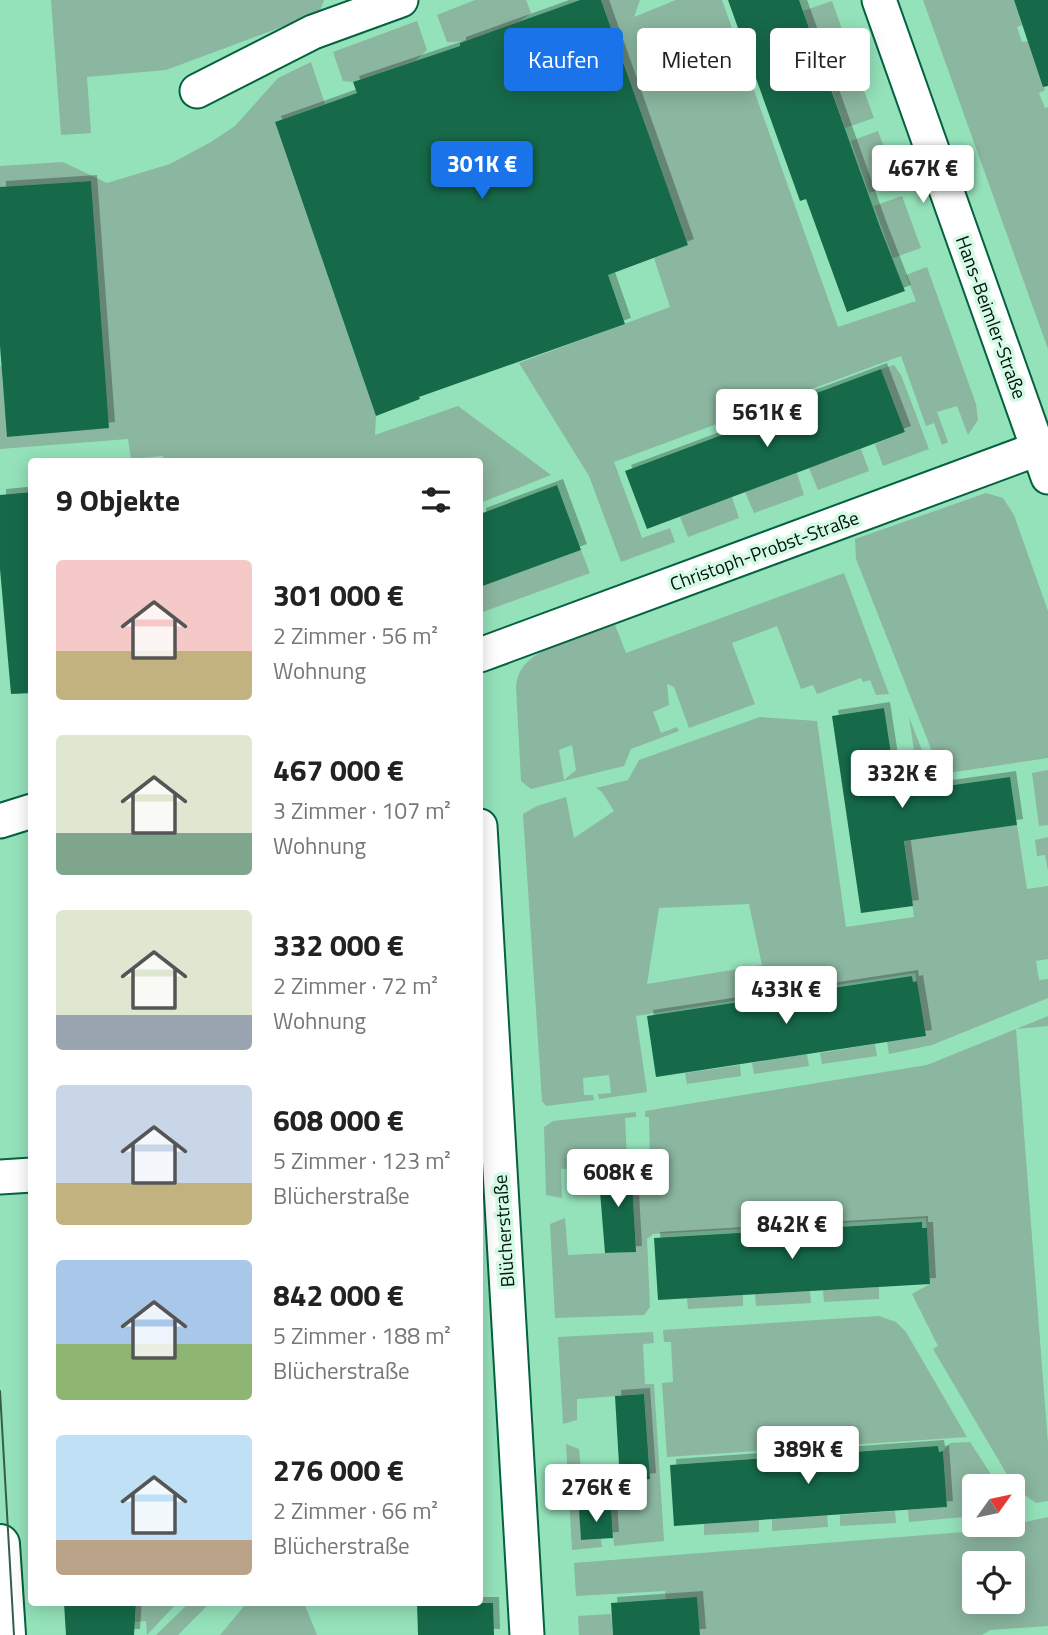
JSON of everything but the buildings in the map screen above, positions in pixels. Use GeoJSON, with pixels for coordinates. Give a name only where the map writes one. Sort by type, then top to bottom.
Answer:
{"type":"FeatureCollection","features":[{"type":"Feature","properties":{"kind":"main road"},"geometry":{"type":"LineString","coordinates":[[0,1544],[6,1635]]}},
{"type":"Feature","properties":{"kind":"street"},"geometry":{"type":"LineString","coordinates":[[197,91],[313,32],[401,0]]}},
{"type":"Feature","properties":{"kind":"street","name":"Hans-Beimler-Straße"},"geometry":{"type":"LineString","coordinates":[[879,0],[1045,457]]}},
{"type":"Feature","properties":{"kind":"street","name":"Christoph-Probst-Straße"},"geometry":{"type":"LineString","coordinates":[[483,654],[1045,457]]}},
{"type":"Feature","properties":{"kind":"street"},"geometry":{"type":"LineString","coordinates":[[0,821],[28,812]]}},
{"type":"Feature","properties":{"kind":"street","name":"Blücherstraße"},"geometry":{"type":"LineString","coordinates":[[483,934],[489,1149],[527,1635]]}},
{"type":"Feature","properties":{"kind":"street"},"geometry":{"type":"LineString","coordinates":[[0,1177],[28,1175]]}},
{"type":"Feature","properties":{"kind":"green space"},"geometry":{"type":"Polygon","coordinates":[[[51,0],[324,0],[319,13],[166,70],[87,77],[91,133],[61,135],[51,0]]]}},
{"type":"Feature","properties":{"kind":"green space"},"geometry":{"type":"Polygon","coordinates":[[[475,0],[526,0],[531,13],[491,34],[456,42],[447,42],[437,15],[475,0]]]}},
{"type":"Feature","properties":{"kind":"green space"},"geometry":{"type":"Polygon","coordinates":[[[601,0],[640,0],[634,17],[676,0],[722,0],[732,28],[637,28],[637,91],[754,91],[838,327],[916,301],[906,275],[927,267],[976,404],[978,420],[968,435],[957,406],[937,412],[948,442],[942,445],[934,423],[926,426],[901,356],[614,462],[642,538],[670,528],[675,542],[621,562],[589,476],[519,363],[670,307],[654,258],[688,245],[623,62],[623,28],[611,28],[601,0]]]}},
{"type":"Feature","properties":{"kind":"green space"},"geometry":{"type":"Polygon","coordinates":[[[923,0],[1014,0],[1022,25],[1017,27],[1022,42],[1028,41],[1045,90],[1039,93],[1045,108],[1048,107],[1048,349],[923,0]]]}},
{"type":"Feature","properties":{"kind":"green space"},"geometry":{"type":"Polygon","coordinates":[[[832,1],[842,28],[809,28],[803,11],[832,1]]]}},
{"type":"Feature","properties":{"kind":"green space"},"geometry":{"type":"Polygon","coordinates":[[[417,21],[427,50],[415,61],[353,82],[343,81],[333,52],[417,21]]]}},
{"type":"Feature","properties":{"kind":"green space"},"geometry":{"type":"Polygon","coordinates":[[[311,62],[325,104],[275,122],[376,416],[375,435],[458,406],[551,475],[483,502],[483,458],[131,458],[128,439],[0,449],[0,366],[7,365],[2,376],[8,437],[76,430],[91,181],[0,188],[0,166],[63,162],[107,183],[170,164],[235,126],[278,78],[311,62]]]}},
{"type":"Feature","properties":{"kind":"green space"},"geometry":{"type":"Polygon","coordinates":[[[832,91],[864,91],[874,118],[845,128],[832,91]]]}},
{"type":"Feature","properties":{"kind":"green space"},"geometry":{"type":"Polygon","coordinates":[[[878,131],[897,183],[869,193],[851,141],[878,131]]]}},
{"type":"Feature","properties":{"kind":"green space"},"geometry":{"type":"Polygon","coordinates":[[[902,196],[921,248],[893,258],[874,206],[902,196]]]}},
{"type":"Feature","properties":{"kind":"green space"},"geometry":{"type":"Polygon","coordinates":[[[894,365],[901,375],[929,449],[883,466],[875,444],[905,432],[881,369],[894,365]]]}},
{"type":"Feature","properties":{"kind":"green space"},"geometry":{"type":"Polygon","coordinates":[[[861,449],[869,471],[818,490],[809,468],[861,449]]]}},
{"type":"Feature","properties":{"kind":"green space"},"geometry":{"type":"Polygon","coordinates":[[[797,473],[804,495],[754,513],[745,492],[797,473]]]}},
{"type":"Feature","properties":{"kind":"green space"},"geometry":{"type":"Polygon","coordinates":[[[986,493],[1003,498],[1014,515],[1048,611],[1048,758],[941,774],[856,559],[855,539],[986,493]]]}},
{"type":"Feature","properties":{"kind":"green space"},"geometry":{"type":"Polygon","coordinates":[[[732,497],[739,518],[688,537],[680,517],[732,497]]]}},
{"type":"Feature","properties":{"kind":"green space"},"geometry":{"type":"Polygon","coordinates":[[[581,550],[590,573],[483,612],[483,586],[581,550]]]}},
{"type":"Feature","properties":{"kind":"green space"},"geometry":{"type":"Polygon","coordinates":[[[844,573],[889,694],[876,695],[870,680],[863,682],[861,678],[817,694],[813,685],[801,689],[777,626],[732,643],[755,704],[689,728],[674,687],[667,684],[669,705],[653,712],[661,733],[677,727],[679,731],[631,749],[624,766],[531,789],[521,781],[516,686],[521,670],[528,661],[550,647],[615,625],[626,653],[844,573]],[[572,745],[559,750],[564,780],[576,770],[572,745]]]}},
{"type":"Feature","properties":{"kind":"green space"},"geometry":{"type":"Polygon","coordinates":[[[760,717],[817,721],[846,927],[914,917],[904,838],[924,838],[1017,825],[1027,889],[1048,886],[1048,959],[1036,961],[1039,980],[1048,979],[1048,998],[932,1045],[889,1054],[887,1042],[926,1036],[915,973],[636,1016],[647,1092],[599,1099],[598,1094],[611,1093],[609,1075],[583,1078],[584,1095],[593,1095],[594,1100],[546,1106],[542,1101],[523,814],[537,806],[566,797],[574,838],[614,811],[602,792],[596,788],[628,780],[639,760],[760,717]],[[749,904],[659,908],[647,984],[762,965],[749,904]]]}},
{"type":"Feature","properties":{"kind":"green space"},"geometry":{"type":"Polygon","coordinates":[[[909,717],[932,776],[918,777],[909,717]]]}},
{"type":"Feature","properties":{"kind":"green space"},"geometry":{"type":"Polygon","coordinates":[[[1048,770],[1048,825],[1039,826],[1032,773],[1048,770]]]}},
{"type":"Feature","properties":{"kind":"green space"},"geometry":{"type":"Polygon","coordinates":[[[1048,837],[1048,871],[1045,855],[1037,856],[1035,840],[1048,837]]]}},
{"type":"Feature","properties":{"kind":"green space"},"geometry":{"type":"Polygon","coordinates":[[[1048,1016],[1048,1026],[1016,1029],[1048,1444],[1048,1501],[1036,1503],[1026,1496],[1026,1474],[1007,1474],[933,1349],[938,1346],[912,1294],[930,1284],[926,1218],[653,1234],[647,1239],[650,1307],[644,1315],[555,1318],[550,1224],[565,1218],[568,1255],[629,1252],[631,1164],[561,1169],[562,1198],[546,1195],[544,1127],[553,1121],[636,1112],[636,1117],[625,1118],[627,1159],[650,1157],[649,1117],[645,1117],[645,1111],[927,1065],[1048,1016]]]}},
{"type":"Feature","properties":{"kind":"green space"},"geometry":{"type":"Polygon","coordinates":[[[875,1044],[877,1056],[822,1064],[820,1053],[875,1044]]]}},
{"type":"Feature","properties":{"kind":"green space"},"geometry":{"type":"Polygon","coordinates":[[[807,1054],[809,1066],[754,1074],[752,1063],[807,1054]]]}},
{"type":"Feature","properties":{"kind":"green space"},"geometry":{"type":"Polygon","coordinates":[[[740,1065],[741,1076],[687,1084],[685,1073],[740,1065]]]}},
{"type":"Feature","properties":{"kind":"green space"},"geometry":{"type":"Polygon","coordinates":[[[879,1287],[879,1299],[824,1302],[823,1290],[879,1287]]]}},
{"type":"Feature","properties":{"kind":"green space"},"geometry":{"type":"Polygon","coordinates":[[[810,1291],[811,1303],[756,1306],[755,1294],[810,1291]]]}},
{"type":"Feature","properties":{"kind":"green space"},"geometry":{"type":"Polygon","coordinates":[[[743,1295],[743,1306],[688,1309],[687,1298],[743,1295]]]}},
{"type":"Feature","properties":{"kind":"green space"},"geometry":{"type":"Polygon","coordinates":[[[879,1316],[896,1322],[906,1332],[967,1437],[667,1457],[662,1383],[673,1382],[671,1342],[664,1342],[663,1330],[879,1316]]]}},
{"type":"Feature","properties":{"kind":"green space"},"geometry":{"type":"Polygon","coordinates":[[[653,1332],[654,1343],[643,1344],[645,1384],[654,1384],[664,1541],[614,1546],[611,1507],[580,1509],[581,1540],[601,1539],[602,1547],[572,1550],[566,1444],[579,1449],[582,1485],[650,1478],[644,1394],[577,1399],[577,1420],[563,1424],[558,1337],[653,1332]]]}},
{"type":"Feature","properties":{"kind":"green space"},"geometry":{"type":"Polygon","coordinates":[[[970,1442],[991,1474],[962,1474],[962,1517],[909,1522],[908,1510],[947,1507],[943,1451],[950,1443],[970,1442]]]}},
{"type":"Feature","properties":{"kind":"green space"},"geometry":{"type":"Polygon","coordinates":[[[895,1511],[896,1523],[840,1526],[840,1515],[895,1511]]]}},
{"type":"Feature","properties":{"kind":"green space"},"geometry":{"type":"Polygon","coordinates":[[[827,1515],[828,1527],[772,1531],[772,1519],[827,1515]]]}},
{"type":"Feature","properties":{"kind":"green space"},"geometry":{"type":"Polygon","coordinates":[[[1048,1517],[1048,1626],[990,1630],[982,1635],[700,1635],[697,1598],[666,1599],[665,1591],[576,1596],[574,1563],[962,1532],[962,1537],[1025,1537],[1026,1522],[1048,1517]]]}},
{"type":"Feature","properties":{"kind":"green space"},"geometry":{"type":"Polygon","coordinates":[[[759,1520],[759,1532],[704,1535],[704,1524],[759,1520]]]}},
{"type":"Feature","properties":{"kind":"green space"},"geometry":{"type":"Polygon","coordinates":[[[136,1606],[174,1606],[147,1635],[146,1621],[135,1622],[136,1606]]]}},
{"type":"Feature","properties":{"kind":"green space"},"geometry":{"type":"Polygon","coordinates":[[[186,1606],[207,1606],[178,1635],[156,1635],[186,1606]]]}},
{"type":"Feature","properties":{"kind":"green space"},"geometry":{"type":"Polygon","coordinates":[[[244,1606],[305,1606],[317,1635],[220,1635],[244,1606]]]}},
{"type":"Feature","properties":{"kind":"green space"},"geometry":{"type":"Polygon","coordinates":[[[611,1614],[613,1635],[579,1635],[578,1616],[611,1614]]]}},
{"type":"Feature","properties":{"kind":"tram line"},"geometry":{"type":"LineString","coordinates":[[0,1391],[14,1635]]}}]}
